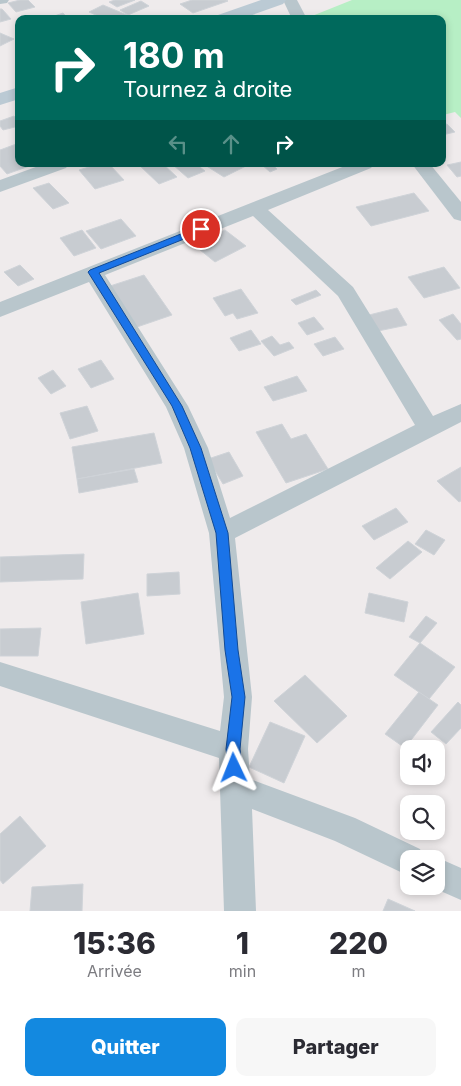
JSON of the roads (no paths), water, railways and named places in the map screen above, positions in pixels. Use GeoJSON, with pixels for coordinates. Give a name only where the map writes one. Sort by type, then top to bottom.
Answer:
{"type":"FeatureCollection","features":[{"type":"Feature","properties":{"kind":"main road"},"geometry":{"type":"LineString","coordinates":[[235,15],[277,0]]}},
{"type":"Feature","properties":{"kind":"main road"},"geometry":{"type":"LineString","coordinates":[[0,99],[15,94]]}},
{"type":"Feature","properties":{"kind":"street"},"geometry":{"type":"LineString","coordinates":[[290,0],[298,15]]}},
{"type":"Feature","properties":{"kind":"street"},"geometry":{"type":"LineString","coordinates":[[0,186],[52,167]]}},
{"type":"Feature","properties":{"kind":"street"},"geometry":{"type":"LineString","coordinates":[[0,310],[357,167]]}},
{"type":"Feature","properties":{"kind":"street"},"geometry":{"type":"LineString","coordinates":[[422,167],[461,215]]}},
{"type":"Feature","properties":{"kind":"street"},"geometry":{"type":"LineString","coordinates":[[254,208],[346,292],[429,429]]}},
{"type":"Feature","properties":{"kind":"street"},"geometry":{"type":"LineString","coordinates":[[93,272],[177,406],[196,448],[222,533],[238,697],[233,749],[240,911]]}},
{"type":"Feature","properties":{"kind":"street"},"geometry":{"type":"LineString","coordinates":[[222,533],[461,412]]}},
{"type":"Feature","properties":{"kind":"street"},"geometry":{"type":"LineString","coordinates":[[0,674],[233,749]]}},
{"type":"Feature","properties":{"kind":"street"},"geometry":{"type":"LineString","coordinates":[[236,788],[344,829],[400,856]]}},
{"type":"Feature","properties":{"kind":"street"},"geometry":{"type":"LineString","coordinates":[[445,877],[461,884]]}}]}
